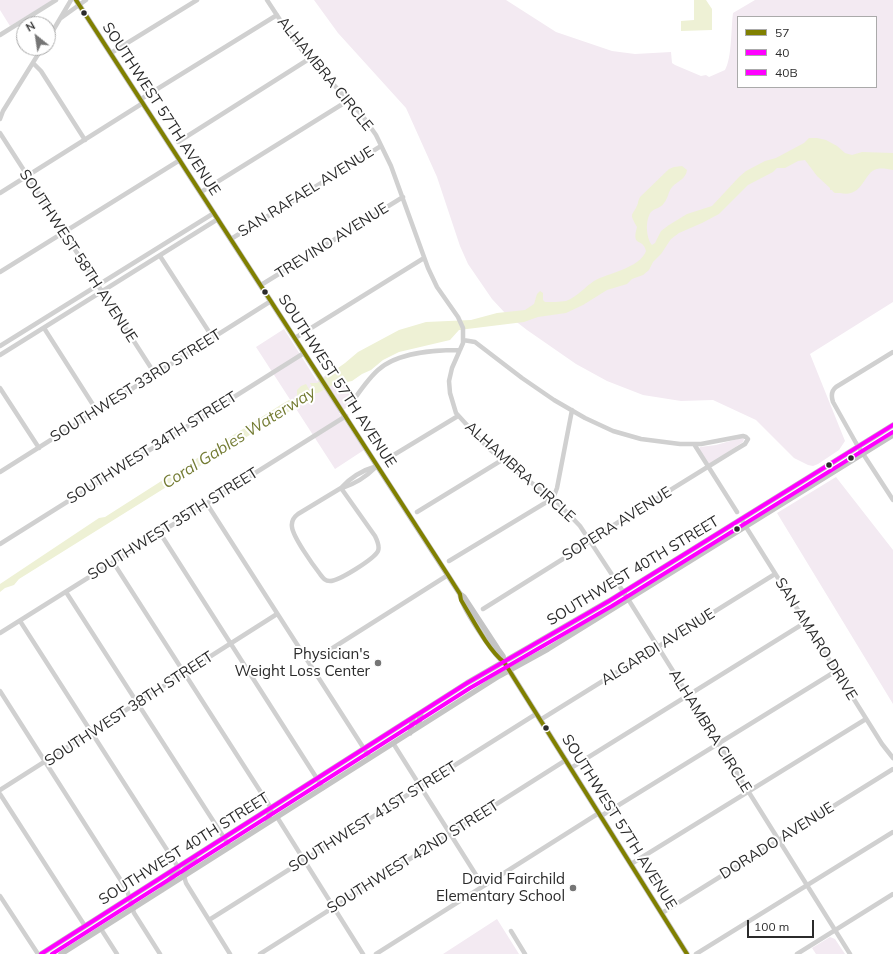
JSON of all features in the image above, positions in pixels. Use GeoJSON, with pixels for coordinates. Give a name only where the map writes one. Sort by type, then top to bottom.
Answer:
{"type":"FeatureCollection","features":[{"type":"Feature","properties":{"kind":"main road","name":"SOUTHWEST 57TH AVENUE"},"geometry":{"type":"LineString","coordinates":[[77,2],[448,574],[460,594],[461,600],[502,656],[508,670],[687,954]]}},
{"type":"Feature","properties":{"kind":"main road","name":"SOUTHWEST 40TH STREET"},"geometry":{"type":"LineString","coordinates":[[41,954],[421,713],[623,592],[893,425]]}},
{"type":"Feature","properties":{"kind":"main road","name":"SOUTHWEST 40TH STREET"},"geometry":{"type":"LineString","coordinates":[[61,954],[508,670],[548,649],[893,435]]}},
{"type":"Feature","properties":{"kind":"main road"},"geometry":{"type":"LineString","coordinates":[[418,727],[421,713]]}},
{"type":"Feature","properties":{"kind":"main road"},"geometry":{"type":"LineString","coordinates":[[410,732],[413,718]]}},
{"type":"Feature","properties":{"kind":"main road"},"geometry":{"type":"LineString","coordinates":[[267,823],[271,808]]}},
{"type":"Feature","properties":{"kind":"main road"},"geometry":{"type":"LineString","coordinates":[[184,876],[184,870],[192,863],[195,856]]}},
{"type":"Feature","properties":{"kind":"main road"},"geometry":{"type":"LineString","coordinates":[[162,890],[165,883],[173,878],[178,867]]}},
{"type":"Feature","properties":{"kind":"street"},"geometry":{"type":"LineString","coordinates":[[0,35],[56,0]]}},
{"type":"Feature","properties":{"kind":"street"},"geometry":{"type":"LineString","coordinates":[[56,26],[71,0]]}},
{"type":"Feature","properties":{"kind":"street"},"geometry":{"type":"LineString","coordinates":[[61,18],[77,2],[86,0]]}},
{"type":"Feature","properties":{"kind":"street"},"geometry":{"type":"LineString","coordinates":[[111,53],[197,0]]}},
{"type":"Feature","properties":{"kind":"street","name":"ALHAMBRA CIRCLE"},"geometry":{"type":"LineString","coordinates":[[267,0],[286,29],[309,59],[362,115],[381,146],[394,173],[424,258],[437,287],[459,320],[463,331],[463,340],[452,368],[449,381],[450,396],[458,416],[480,440],[502,460],[551,498],[578,523],[628,599],[850,954]]}},
{"type":"Feature","properties":{"kind":"street"},"geometry":{"type":"LineString","coordinates":[[0,193],[85,140],[142,101],[277,15]]}},
{"type":"Feature","properties":{"kind":"street"},"geometry":{"type":"LineString","coordinates":[[0,119],[2,112],[37,56]]}},
{"type":"Feature","properties":{"kind":"street"},"geometry":{"type":"LineString","coordinates":[[178,142],[309,59]]}},
{"type":"Feature","properties":{"kind":"street"},"geometry":{"type":"LineString","coordinates":[[33,63],[40,71],[85,140]]}},
{"type":"Feature","properties":{"kind":"street"},"geometry":{"type":"LineString","coordinates":[[201,192],[349,100]]}},
{"type":"Feature","properties":{"kind":"street","name":"SOUTHWEST 58TH AVENUE"},"geometry":{"type":"LineString","coordinates":[[0,136],[155,374]]}},
{"type":"Feature","properties":{"kind":"street","name":"SAN RAFAEL AVENUE"},"geometry":{"type":"LineString","coordinates":[[231,239],[381,146]]}},
{"type":"Feature","properties":{"kind":"street"},"geometry":{"type":"LineString","coordinates":[[0,272],[180,160]]}},
{"type":"Feature","properties":{"kind":"street","name":"TREVINO AVENUE"},"geometry":{"type":"LineString","coordinates":[[260,285],[403,197]]}},
{"type":"Feature","properties":{"kind":"street"},"geometry":{"type":"LineString","coordinates":[[0,346],[214,212]]}},
{"type":"Feature","properties":{"kind":"street"},"geometry":{"type":"LineString","coordinates":[[0,355],[218,219]]}},
{"type":"Feature","properties":{"kind":"street"},"geometry":{"type":"LineString","coordinates":[[160,256],[213,338]]}},
{"type":"Feature","properties":{"kind":"street"},"geometry":{"type":"LineString","coordinates":[[295,338],[424,258]]}},
{"type":"Feature","properties":{"kind":"street","name":"SOUTHWEST 33RD STREET"},"geometry":{"type":"LineString","coordinates":[[0,472],[271,301]]}},
{"type":"Feature","properties":{"kind":"street"},"geometry":{"type":"LineString","coordinates":[[44,328],[97,411]]}},
{"type":"Feature","properties":{"kind":"street"},"geometry":{"type":"LineString","coordinates":[[463,340],[474,342],[537,389],[603,427],[623,434],[665,443],[694,444],[737,512]]}},
{"type":"Feature","properties":{"kind":"street"},"geometry":{"type":"LineString","coordinates":[[351,404],[372,376],[389,362],[401,357],[428,352],[460,350]]}},
{"type":"Feature","properties":{"kind":"street"},"geometry":{"type":"LineString","coordinates":[[893,352],[836,387],[832,396],[833,402],[858,447],[893,500]]}},
{"type":"Feature","properties":{"kind":"street","name":"SOUTHWEST 34TH STREET"},"geometry":{"type":"LineString","coordinates":[[0,544],[304,353]]}},
{"type":"Feature","properties":{"kind":"street"},"geometry":{"type":"LineString","coordinates":[[0,388],[38,448]]}},
{"type":"Feature","properties":{"kind":"street"},"geometry":{"type":"LineString","coordinates":[[449,561],[551,498],[555,494],[572,410]]}},
{"type":"Feature","properties":{"kind":"street","name":"SOUTHWEST 35TH STREET"},"geometry":{"type":"LineString","coordinates":[[0,633],[346,416]]}},
{"type":"Feature","properties":{"kind":"street"},"geometry":{"type":"LineString","coordinates":[[387,459],[458,416]]}},
{"type":"Feature","properties":{"kind":"street","name":"SOPERA AVENUE"},"geometry":{"type":"LineString","coordinates":[[483,609],[743,445],[747,438],[742,436],[694,444]]}},
{"type":"Feature","properties":{"kind":"street"},"geometry":{"type":"LineString","coordinates":[[417,512],[502,460]]}},
{"type":"Feature","properties":{"kind":"street"},"geometry":{"type":"LineString","coordinates":[[341,488],[375,536],[378,542],[378,549],[372,557],[365,562],[337,579],[328,581],[320,574],[294,534],[292,523],[294,518],[298,514],[341,488],[348,480],[366,469],[378,466]]}},
{"type":"Feature","properties":{"kind":"street"},"geometry":{"type":"LineString","coordinates":[[207,504],[370,758]]}},
{"type":"Feature","properties":{"kind":"street","name":"SAN AMARO DRIVE"},"geometry":{"type":"LineString","coordinates":[[741,519],[866,719],[893,758]]}},
{"type":"Feature","properties":{"kind":"street"},"geometry":{"type":"LineString","coordinates":[[160,532],[323,788]]}},
{"type":"Feature","properties":{"kind":"street"},"geometry":{"type":"LineString","coordinates":[[113,562],[271,808]]}},
{"type":"Feature","properties":{"kind":"street"},"geometry":{"type":"LineString","coordinates":[[308,663],[448,574]]}},
{"type":"Feature","properties":{"kind":"street","name":"ALGARDI AVENUE"},"geometry":{"type":"LineString","coordinates":[[540,720],[775,574]]}},
{"type":"Feature","properties":{"kind":"street"},"geometry":{"type":"LineString","coordinates":[[66,592],[230,847]]}},
{"type":"Feature","properties":{"kind":"street","name":"SOUTHWEST 38TH STREET"},"geometry":{"type":"LineString","coordinates":[[0,790],[92,733],[277,614]]}},
{"type":"Feature","properties":{"kind":"street"},"geometry":{"type":"LineString","coordinates":[[20,620],[178,867]]}},
{"type":"Feature","properties":{"kind":"street"},"geometry":{"type":"LineString","coordinates":[[571,768],[806,622]]}},
{"type":"Feature","properties":{"kind":"street"},"geometry":{"type":"LineString","coordinates":[[376,954],[600,814],[718,744],[836,671]]}},
{"type":"Feature","properties":{"kind":"street"},"geometry":{"type":"LineString","coordinates":[[0,692],[127,890],[134,913],[160,954]]}},
{"type":"Feature","properties":{"kind":"street","name":"SOUTHWEST 41ST STREET"},"geometry":{"type":"LineString","coordinates":[[209,920],[536,714]]}},
{"type":"Feature","properties":{"kind":"street"},"geometry":{"type":"LineString","coordinates":[[631,864],[866,719]]}},
{"type":"Feature","properties":{"kind":"street"},"geometry":{"type":"LineString","coordinates":[[393,743],[483,886]]}},
{"type":"Feature","properties":{"kind":"street","name":"SOUTHWEST 42ND STREET"},"geometry":{"type":"LineString","coordinates":[[260,954],[566,760]]}},
{"type":"Feature","properties":{"kind":"street","name":"DORADO AVENUE"},"geometry":{"type":"LineString","coordinates":[[662,913],[893,769]]}},
{"type":"Feature","properties":{"kind":"street"},"geometry":{"type":"LineString","coordinates":[[0,794],[85,926]]}},
{"type":"Feature","properties":{"kind":"street"},"geometry":{"type":"LineString","coordinates":[[277,817],[363,954]]}},
{"type":"Feature","properties":{"kind":"street"},"geometry":{"type":"LineString","coordinates":[[696,954],[893,832]]}},
{"type":"Feature","properties":{"kind":"street"},"geometry":{"type":"LineString","coordinates":[[184,876],[186,884],[230,954]]}},
{"type":"Feature","properties":{"kind":"street"},"geometry":{"type":"LineString","coordinates":[[797,954],[893,894]]}},
{"type":"Feature","properties":{"kind":"street"},"geometry":{"type":"LineString","coordinates":[[0,896],[38,954]]}},
{"type":"Feature","properties":{"kind":"street"},"geometry":{"type":"LineString","coordinates":[[101,929],[117,954]]}},
{"type":"Feature","properties":{"kind":"street"},"geometry":{"type":"LineString","coordinates":[[511,931],[525,954]]}},
{"type":"Feature","properties":{"kind":"shaded area"},"geometry":{"type":"Polygon","coordinates":[[[0,0],[53,0],[27,16],[16,16],[16,22],[10,26],[0,10],[0,0]]]}},
{"type":"Feature","properties":{"kind":"shaded area"},"geometry":{"type":"Polygon","coordinates":[[[314,0],[506,0],[556,32],[612,51],[635,54],[671,52],[672,63],[675,65],[701,76],[706,75],[709,77],[725,70],[727,65],[730,51],[733,13],[755,0],[893,0],[893,302],[810,354],[845,441],[839,450],[818,464],[813,466],[808,465],[794,458],[756,420],[713,400],[681,401],[643,395],[607,381],[576,364],[505,313],[492,299],[468,264],[460,246],[437,177],[406,108],[338,33],[314,0]]]}},
{"type":"Feature","properties":{"kind":"shaded area"},"geometry":{"type":"Polygon","coordinates":[[[284,329],[317,381],[334,370],[355,402],[339,413],[364,450],[335,469],[256,347],[284,329]]]}},
{"type":"Feature","properties":{"kind":"shaded area"},"geometry":{"type":"Polygon","coordinates":[[[741,438],[744,439],[743,442],[711,463],[708,463],[699,449],[700,447],[716,445],[741,438]]]}},
{"type":"Feature","properties":{"kind":"shaded area"},"geometry":{"type":"Polygon","coordinates":[[[836,477],[893,550],[893,704],[777,513],[836,477]]]}},
{"type":"Feature","properties":{"kind":"shaded area"},"geometry":{"type":"Polygon","coordinates":[[[497,919],[519,954],[443,954],[497,919]]]}},
{"type":"Feature","properties":{"kind":"shaded area"},"geometry":{"type":"Polygon","coordinates":[[[830,937],[835,939],[845,954],[816,954],[812,948],[830,937]]]}},
{"type":"Feature","properties":{"kind":"water"},"geometry":{"type":"Polygon","coordinates":[[[694,0],[706,0],[712,9],[712,30],[681,31],[681,21],[694,20],[694,0]]]}},
{"type":"Feature","properties":{"kind":"water","name":"Coral Gables Waterway"},"geometry":{"type":"Polygon","coordinates":[[[809,138],[826,140],[837,146],[845,153],[852,155],[862,152],[893,153],[893,170],[877,169],[872,171],[859,188],[848,194],[835,193],[830,190],[830,188],[817,176],[805,160],[798,161],[785,168],[777,168],[773,172],[748,185],[719,214],[679,233],[671,239],[661,254],[653,262],[649,270],[643,275],[632,279],[627,284],[607,290],[583,305],[566,313],[538,317],[524,322],[459,330],[450,340],[399,352],[383,360],[371,370],[352,381],[333,385],[316,393],[313,395],[314,399],[312,402],[302,405],[301,403],[294,409],[277,418],[19,579],[14,585],[5,588],[0,592],[0,584],[99,518],[105,517],[282,404],[297,397],[297,390],[301,386],[306,384],[310,391],[313,389],[310,383],[317,383],[358,352],[399,330],[426,322],[471,320],[497,313],[525,310],[534,304],[537,294],[540,291],[543,293],[543,300],[545,302],[566,301],[594,281],[631,266],[643,257],[646,251],[645,247],[635,238],[637,227],[632,214],[640,197],[669,169],[682,166],[687,170],[683,178],[671,188],[663,205],[651,212],[649,215],[647,234],[652,245],[655,243],[661,231],[669,225],[687,214],[712,206],[746,171],[765,161],[776,158],[804,143],[809,138]]]}},
{"type":"Feature","properties":{"kind":"transit line","name":"57"},"geometry":{"type":"LineString","coordinates":[[76,0],[448,575],[481,633],[492,650],[504,662],[687,954]]}},
{"type":"Feature","properties":{"kind":"transit line","name":"40"},"geometry":{"type":"LineString","coordinates":[[41,954],[467,683],[609,601],[893,425]]}},
{"type":"Feature","properties":{"kind":"transit line","name":"40B"},"geometry":{"type":"LineString","coordinates":[[52,954],[470,688],[612,606],[893,432]]}},
{"type":"Feature","properties":{"kind":"place","name":"Physician's Weight Loss Center"},"geometry":{"type":"Point","coordinates":[378,663]}},
{"type":"Feature","properties":{"kind":"place","name":"David Fairchild Elementary School"},"geometry":{"type":"Point","coordinates":[573,888]}}]}
